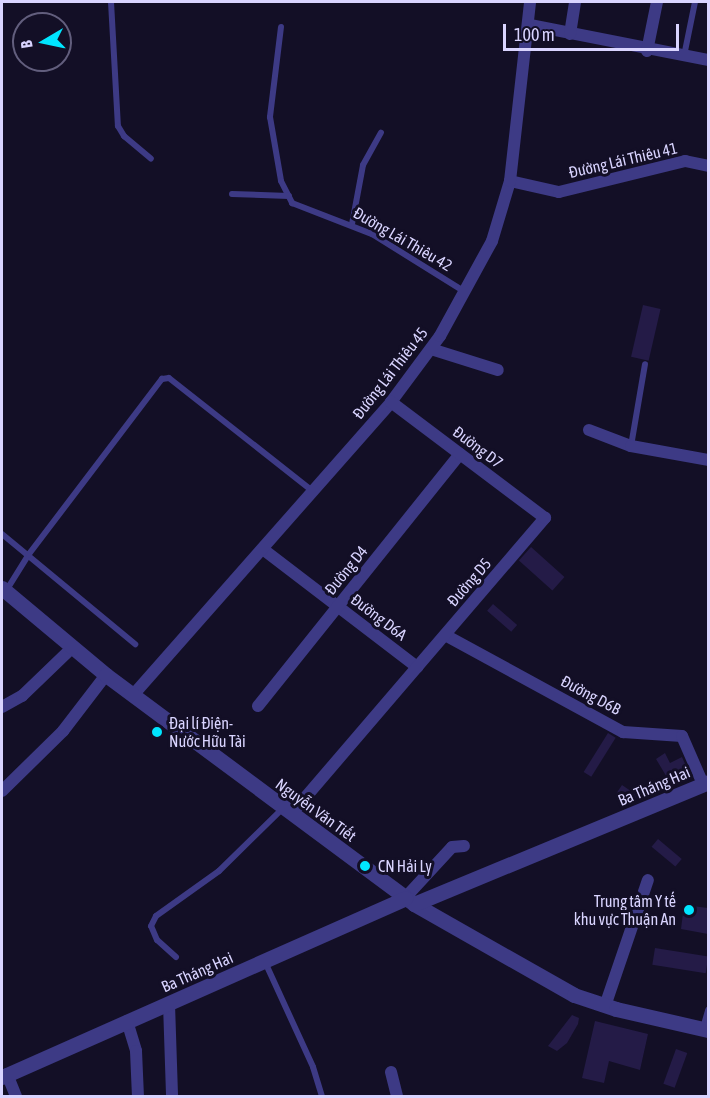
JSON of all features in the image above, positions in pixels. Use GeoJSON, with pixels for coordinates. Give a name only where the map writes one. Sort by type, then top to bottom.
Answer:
{"type":"FeatureCollection","features":[{"type":"Feature","properties":{"kind":"street","name":"Đường Lái Thiêu 45"},"geometry":{"type":"LineString","coordinates":[[134,694],[264,550],[391,402],[431,349],[465,292],[492,241],[510,181],[530,25],[530,2]]}},
{"type":"Feature","properties":{"kind":"street"},"geometry":{"type":"LineString","coordinates":[[570,34],[575,2]]}},
{"type":"Feature","properties":{"kind":"street"},"geometry":{"type":"LineString","coordinates":[[647,51],[657,2]]}},
{"type":"Feature","properties":{"kind":"street"},"geometry":{"type":"LineString","coordinates":[[530,25],[647,51],[708,60]]}},
{"type":"Feature","properties":{"kind":"street","name":"Đường Lái Thiêu 41"},"geometry":{"type":"LineString","coordinates":[[510,181],[559,192],[685,161],[708,166]]}},
{"type":"Feature","properties":{"kind":"street"},"geometry":{"type":"LineString","coordinates":[[431,349],[498,370]]}},
{"type":"Feature","properties":{"kind":"street","name":"Đường D7"},"geometry":{"type":"LineString","coordinates":[[391,402],[545,518]]}},
{"type":"Feature","properties":{"kind":"street"},"geometry":{"type":"LineString","coordinates":[[589,430],[631,447],[708,460]]}},
{"type":"Feature","properties":{"kind":"street","name":"Đường D4"},"geometry":{"type":"LineString","coordinates":[[258,706],[460,454]]}},
{"type":"Feature","properties":{"kind":"street","name":"Đường D5"},"geometry":{"type":"LineString","coordinates":[[287,810],[417,667],[545,518]]}},
{"type":"Feature","properties":{"kind":"street","name":"Đường D6A"},"geometry":{"type":"LineString","coordinates":[[264,550],[417,667]]}},
{"type":"Feature","properties":{"kind":"street","name":"Nguyễn Văn Tiết"},"geometry":{"type":"LineString","coordinates":[[4,589],[106,675],[410,901],[537,976],[605,1006],[705,1029]]}},
{"type":"Feature","properties":{"kind":"street","name":"Đường D6B"},"geometry":{"type":"LineString","coordinates":[[445,635],[623,732],[682,736],[706,783]]}},
{"type":"Feature","properties":{"kind":"street"},"geometry":{"type":"LineString","coordinates":[[2,707],[22,696],[73,647]]}},
{"type":"Feature","properties":{"kind":"street"},"geometry":{"type":"LineString","coordinates":[[2,791],[57,738],[106,675]]}},
{"type":"Feature","properties":{"kind":"street","name":"Ba Tháng Hai"},"geometry":{"type":"LineString","coordinates":[[4,1076],[264,961],[706,783]]}},
{"type":"Feature","properties":{"kind":"street"},"geometry":{"type":"LineString","coordinates":[[410,901],[452,847],[464,846]]}},
{"type":"Feature","properties":{"kind":"street"},"geometry":{"type":"LineString","coordinates":[[605,1006],[648,880]]}},
{"type":"Feature","properties":{"kind":"street"},"geometry":{"type":"LineString","coordinates":[[169,1004],[172,1096]]}},
{"type":"Feature","properties":{"kind":"street"},"geometry":{"type":"LineString","coordinates":[[127,1022],[136,1051],[138,1096]]}},
{"type":"Feature","properties":{"kind":"street"},"geometry":{"type":"LineString","coordinates":[[391,1072],[397,1096]]}},
{"type":"Feature","properties":{"kind":"street"},"geometry":{"type":"LineString","coordinates":[[4,1076],[16,1096]]}},
{"type":"Feature","properties":{"kind":"lane"},"geometry":{"type":"LineString","coordinates":[[111,2],[118,126],[151,159]]}},
{"type":"Feature","properties":{"kind":"lane"},"geometry":{"type":"LineString","coordinates":[[684,56],[695,2]]}},
{"type":"Feature","properties":{"kind":"lane"},"geometry":{"type":"LineString","coordinates":[[232,194],[289,196],[274,152],[270,117],[281,27]]}},
{"type":"Feature","properties":{"kind":"lane"},"geometry":{"type":"LineString","coordinates":[[352,224],[363,165],[381,133]]}},
{"type":"Feature","properties":{"kind":"lane","name":"Đường Lái Thiêu 42"},"geometry":{"type":"LineString","coordinates":[[289,196],[291,202],[352,224],[465,292]]}},
{"type":"Feature","properties":{"kind":"lane"},"geometry":{"type":"LineString","coordinates":[[631,447],[645,364]]}},
{"type":"Feature","properties":{"kind":"lane"},"geometry":{"type":"LineString","coordinates":[[4,589],[28,554],[162,379],[169,378],[314,492]]}},
{"type":"Feature","properties":{"kind":"lane"},"geometry":{"type":"LineString","coordinates":[[2,534],[135,644]]}},
{"type":"Feature","properties":{"kind":"lane"},"geometry":{"type":"LineString","coordinates":[[176,957],[154,933],[151,926],[156,916],[219,871],[287,810]]}},
{"type":"Feature","properties":{"kind":"lane"},"geometry":{"type":"LineString","coordinates":[[264,961],[313,1067],[322,1096]]}},
{"type":"Feature","properties":{"kind":"lane"},"geometry":{"type":"LineString","coordinates":[[705,1029],[708,1010]]}},
{"type":"Feature","properties":{"kind":"building"},"geometry":{"type":"Polygon","coordinates":[[[643,305],[661,309],[649,361],[631,357],[643,305]]]}},
{"type":"Feature","properties":{"kind":"building"},"geometry":{"type":"Polygon","coordinates":[[[531,547],[564,577],[552,590],[519,560],[531,547]]]}},
{"type":"Feature","properties":{"kind":"building"},"geometry":{"type":"Polygon","coordinates":[[[493,604],[517,625],[511,632],[487,611],[493,604]]]}},
{"type":"Feature","properties":{"kind":"building"},"geometry":{"type":"Polygon","coordinates":[[[608,733],[616,738],[591,777],[584,772],[608,733]]]}},
{"type":"Feature","properties":{"kind":"building"},"geometry":{"type":"Polygon","coordinates":[[[665,753],[670,763],[682,757],[690,775],[671,784],[656,759],[665,753]]]}},
{"type":"Feature","properties":{"kind":"building"},"geometry":{"type":"Polygon","coordinates":[[[622,785],[638,796],[634,802],[630,804],[616,794],[622,785]]]}},
{"type":"Feature","properties":{"kind":"building"},"geometry":{"type":"Polygon","coordinates":[[[658,839],[682,859],[675,867],[652,847],[658,839]]]}},
{"type":"Feature","properties":{"kind":"building"},"geometry":{"type":"Polygon","coordinates":[[[684,905],[708,908],[708,934],[681,929],[684,905]]]}},
{"type":"Feature","properties":{"kind":"building"},"geometry":{"type":"Polygon","coordinates":[[[655,948],[708,956],[706,973],[652,965],[655,948]]]}},
{"type":"Feature","properties":{"kind":"building"},"geometry":{"type":"Polygon","coordinates":[[[572,1015],[579,1018],[578,1024],[567,1043],[557,1051],[548,1046],[572,1015]]]}},
{"type":"Feature","properties":{"kind":"building"},"geometry":{"type":"Polygon","coordinates":[[[595,1021],[648,1034],[640,1070],[609,1061],[604,1083],[582,1078],[595,1021]]]}},
{"type":"Feature","properties":{"kind":"building"},"geometry":{"type":"Polygon","coordinates":[[[676,1049],[687,1053],[675,1088],[663,1084],[676,1049]]]}},
{"type":"Feature","properties":{"kind":"place","name":"Đại lí Điện- Nước Hữu Tài"},"geometry":{"type":"Point","coordinates":[157,732]}},
{"type":"Feature","properties":{"kind":"place","name":"CN Hải Ly"},"geometry":{"type":"Point","coordinates":[365,866]}},
{"type":"Feature","properties":{"kind":"place","name":"Trung tâm Y tế khu vực Thuận An"},"geometry":{"type":"Point","coordinates":[689,910]}}]}
